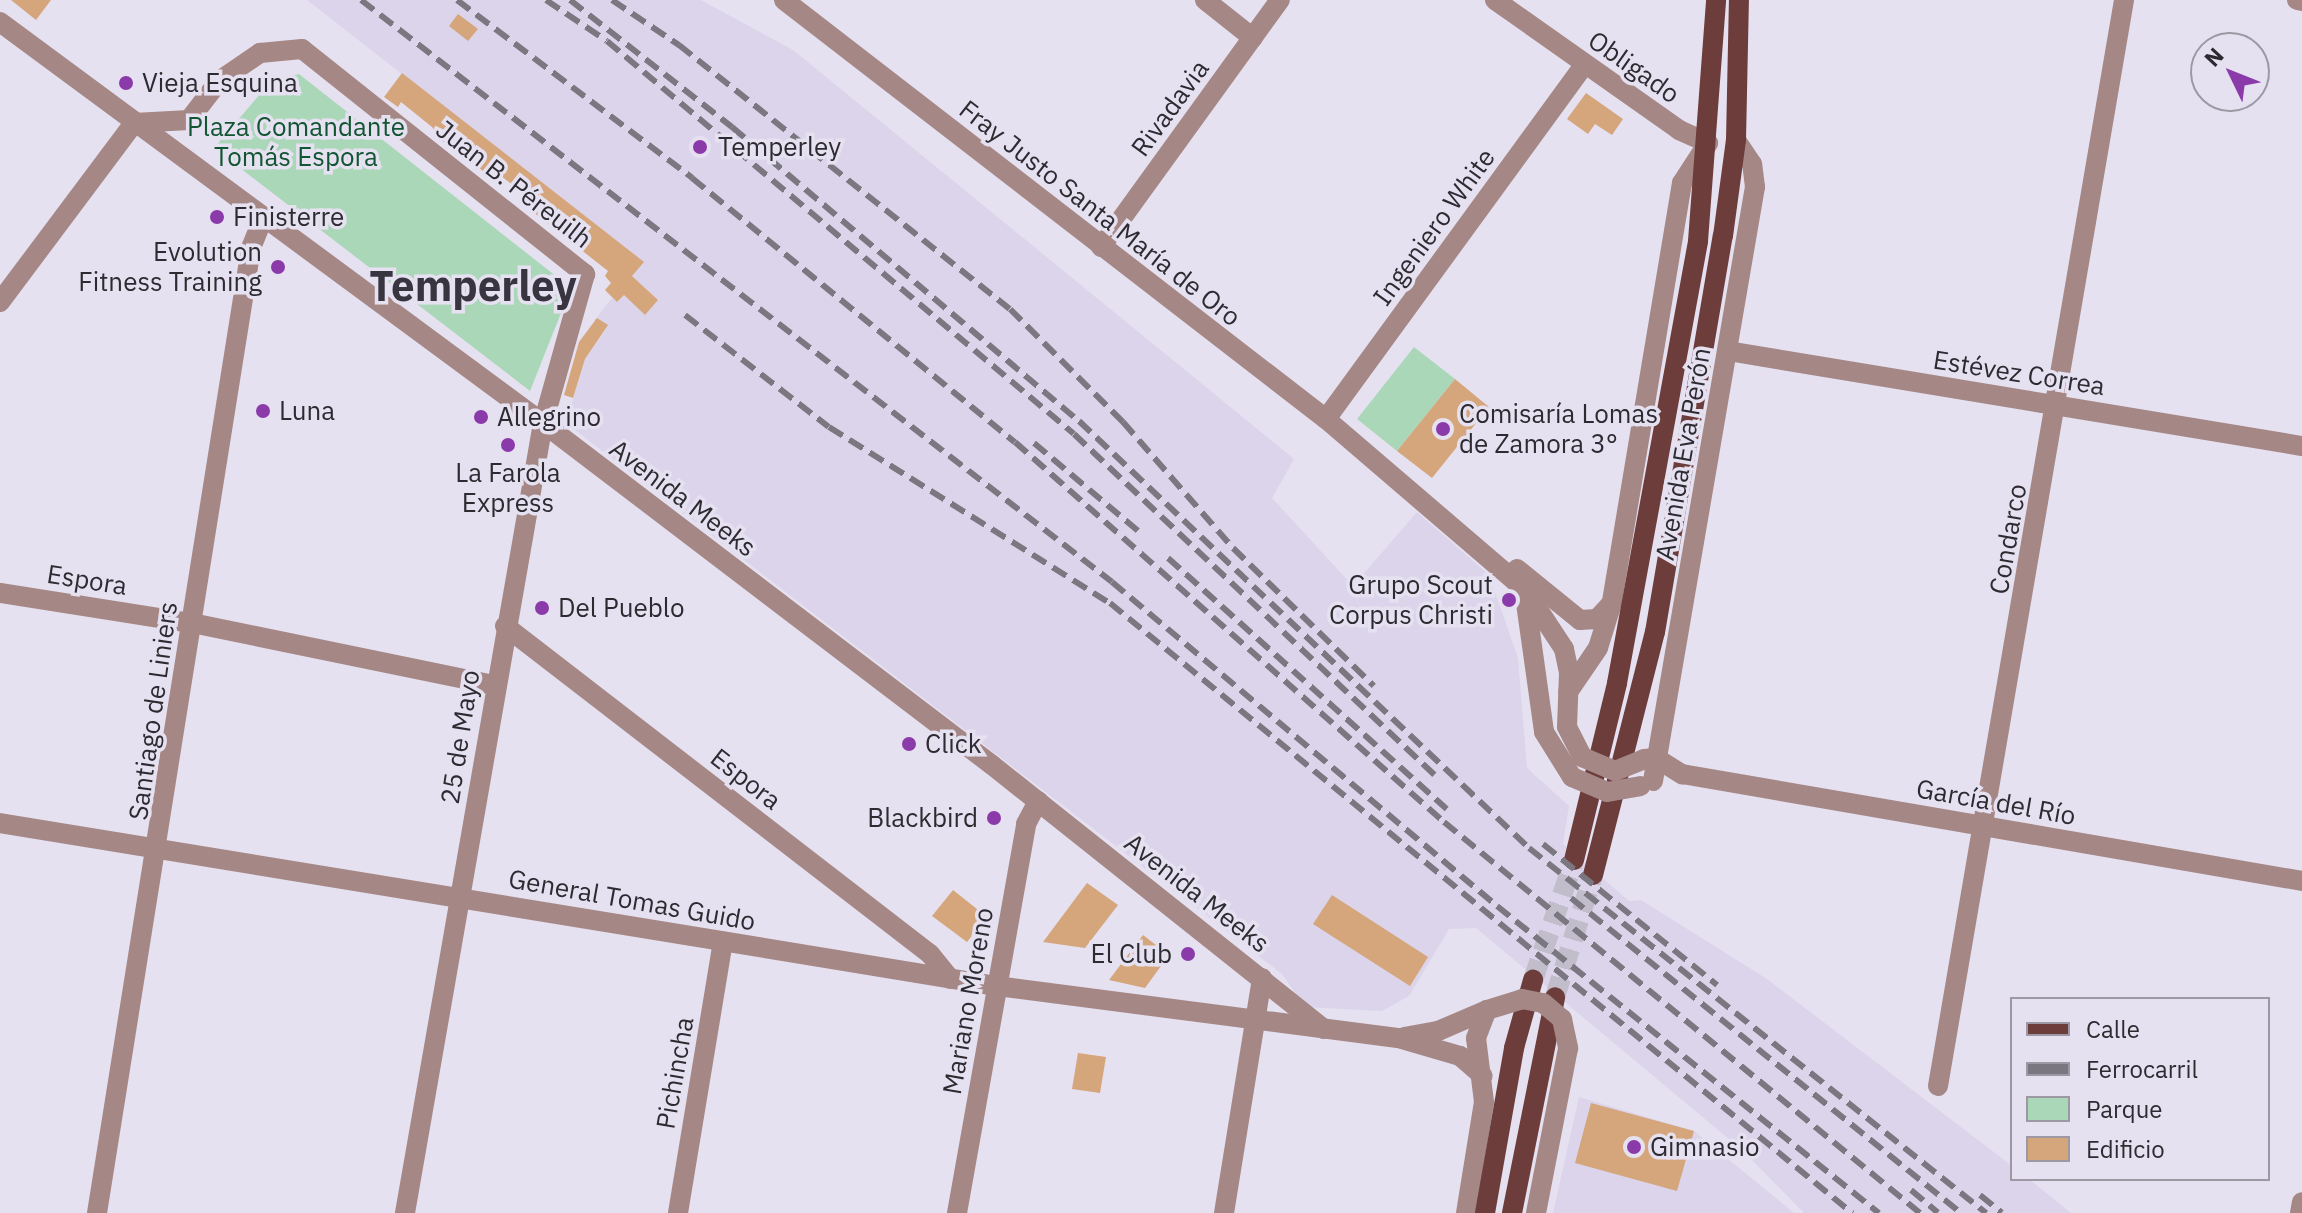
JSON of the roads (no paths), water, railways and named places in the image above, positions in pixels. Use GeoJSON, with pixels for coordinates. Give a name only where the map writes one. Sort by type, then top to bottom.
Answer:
{"type":"FeatureCollection","features":[{"type":"Feature","properties":{"kind":"main road"},"geometry":{"type":"LineString","coordinates":[[1574,860],[1620,669],[1698,241],[1708,143],[1716,0]]}},
{"type":"Feature","properties":{"kind":"main road"},"geometry":{"type":"LineString","coordinates":[[1593,875],[1655,632],[1736,140],[1739,0]]}},
{"type":"Feature","properties":{"kind":"main road"},"geometry":{"type":"LineString","coordinates":[[1485,1213],[1514,1048],[1533,980]]}},
{"type":"Feature","properties":{"kind":"main road"},"geometry":{"type":"LineString","coordinates":[[1512,1213],[1555,997]]}},
{"type":"Feature","properties":{"kind":"street"},"geometry":{"type":"LineString","coordinates":[[1205,0],[1253,38]]}},
{"type":"Feature","properties":{"kind":"street","name":"Rivadavia"},"geometry":{"type":"LineString","coordinates":[[1101,247],[1280,0]]}},
{"type":"Feature","properties":{"kind":"street","name":"Obligado"},"geometry":{"type":"LineString","coordinates":[[1495,0],[1679,130],[1708,143]]}},
{"type":"Feature","properties":{"kind":"street","name":"Condarco"},"geometry":{"type":"LineString","coordinates":[[1938,1086],[2058,405],[2124,0]]}},
{"type":"Feature","properties":{"kind":"street","name":"Fray Justo Santa María de Oro"},"geometry":{"type":"LineString","coordinates":[[786,1],[1326,419],[1385,466],[1411,497],[1524,582],[1580,620],[1597,619],[1612,603]]}},
{"type":"Feature","properties":{"kind":"street","name":"Avenida Meeks"},"geometry":{"type":"LineString","coordinates":[[0,22],[543,423],[1038,801],[1324,1029]]}},
{"type":"Feature","properties":{"kind":"street","name":"Juan B. Péreuilh"},"geometry":{"type":"LineString","coordinates":[[134,123],[189,120],[219,81],[260,53],[302,49],[585,274]]}},
{"type":"Feature","properties":{"kind":"street","name":"Ingeniero White"},"geometry":{"type":"LineString","coordinates":[[1326,419],[1584,65]]}},
{"type":"Feature","properties":{"kind":"street"},"geometry":{"type":"LineString","coordinates":[[0,302],[134,123]]}},
{"type":"Feature","properties":{"kind":"street","name":"Avenida Eva Perón"},"geometry":{"type":"LineString","coordinates":[[1647,783],[1728,351],[1755,187],[1752,164],[1736,140]]}},
{"type":"Feature","properties":{"kind":"street","name":"Avenida Eva Perón"},"geometry":{"type":"LineString","coordinates":[[1568,692],[1598,648],[1612,603],[1682,183],[1708,143]]}},
{"type":"Feature","properties":{"kind":"street","name":"Santiago de Liniers"},"geometry":{"type":"LineString","coordinates":[[97,1213],[159,848],[251,248],[263,219]]}},
{"type":"Feature","properties":{"kind":"street","name":"25 de Mayo"},"geometry":{"type":"LineString","coordinates":[[405,1213],[494,685],[543,423],[585,274]]}},
{"type":"Feature","properties":{"kind":"street","name":"Estévez Correa"},"geometry":{"type":"LineString","coordinates":[[1728,351],[2302,446]]}},
{"type":"Feature","properties":{"kind":"street"},"geometry":{"type":"LineString","coordinates":[[1524,582],[1560,639],[1567,659],[1567,727],[1582,757],[1615,771],[1650,758]]}},
{"type":"Feature","properties":{"kind":"street","name":"García del Río"},"geometry":{"type":"LineString","coordinates":[[1524,582],[1544,732],[1572,777],[1607,792],[1682,774]]}},
{"type":"Feature","properties":{"kind":"street","name":"Espora"},"geometry":{"type":"LineString","coordinates":[[0,593],[192,623],[494,685]]}},
{"type":"Feature","properties":{"kind":"street","name":"Espora"},"geometry":{"type":"LineString","coordinates":[[505,626],[930,954],[950,979]]}},
{"type":"Feature","properties":{"kind":"street","name":"García del Río"},"geometry":{"type":"LineString","coordinates":[[1650,758],[1682,774],[2302,881]]}},
{"type":"Feature","properties":{"kind":"street","name":"Mariano Moreno"},"geometry":{"type":"LineString","coordinates":[[957,1213],[1026,824],[1038,801]]}},
{"type":"Feature","properties":{"kind":"street","name":"General Tomas Guido"},"geometry":{"type":"LineString","coordinates":[[0,823],[460,896],[950,979],[1398,1038]]}},
{"type":"Feature","properties":{"kind":"street","name":"Pichincha"},"geometry":{"type":"LineString","coordinates":[[678,1213],[723,942]]}},
{"type":"Feature","properties":{"kind":"street"},"geometry":{"type":"LineString","coordinates":[[1224,1213],[1262,978]]}},
{"type":"Feature","properties":{"kind":"street"},"geometry":{"type":"LineString","coordinates":[[1398,1038],[1438,1031],[1522,999],[1543,1003],[1562,1019],[1568,1048],[1536,1213]]}},
{"type":"Feature","properties":{"kind":"street"},"geometry":{"type":"LineString","coordinates":[[1466,1213],[1482,1121],[1483,1076],[1476,1038],[1487,1010]]}},
{"type":"Feature","properties":{"kind":"street"},"geometry":{"type":"LineString","coordinates":[[1398,1038],[1460,1056],[1483,1076]]}},
{"type":"Feature","properties":{"kind":"street"},"geometry":{"type":"LineString","coordinates":[[2300,1213],[2302,1202]]}},
{"type":"Feature","properties":{"kind":"tunnel"},"geometry":{"type":"LineString","coordinates":[[1533,980],[1574,860]]}},
{"type":"Feature","properties":{"kind":"tunnel"},"geometry":{"type":"LineString","coordinates":[[1555,997],[1593,875]]}},
{"type":"Feature","properties":{"kind":"railway"},"geometry":{"type":"LineString","coordinates":[[361,0],[1112,582],[1497,906],[1879,1213]]}},
{"type":"Feature","properties":{"kind":"railway"},"geometry":{"type":"LineString","coordinates":[[457,0],[692,178],[1015,442],[1444,822],[1920,1213]]}},
{"type":"Feature","properties":{"kind":"railway"},"geometry":{"type":"LineString","coordinates":[[546,0],[607,41],[1074,434],[1434,775]]}},
{"type":"Feature","properties":{"kind":"railway"},"geometry":{"type":"LineString","coordinates":[[570,0],[732,127],[1079,421],[1529,848],[1986,1213]]}},
{"type":"Feature","properties":{"kind":"railway"},"geometry":{"type":"LineString","coordinates":[[612,0],[679,45],[1010,309],[1123,422],[1233,548],[1374,686]]}},
{"type":"Feature","properties":{"kind":"railway"},"geometry":{"type":"LineString","coordinates":[[685,315],[829,427],[1110,603],[1852,1213]]}},
{"type":"Feature","properties":{"kind":"railway"},"geometry":{"type":"LineString","coordinates":[[1034,443],[1138,531]]}},
{"type":"Feature","properties":{"kind":"railway"},"geometry":{"type":"LineString","coordinates":[[1168,558],[1447,809]]}},
{"type":"Feature","properties":{"kind":"railway"},"geometry":{"type":"LineString","coordinates":[[1543,844],[1717,985]]}},
{"type":"Feature","properties":{"kind":"railway"},"geometry":{"type":"LineString","coordinates":[[1571,898],[1961,1213]]}},
{"type":"Feature","properties":{"kind":"railway"},"geometry":{"type":"LineString","coordinates":[[1911,1190],[1938,1213]]}},
{"type":"Feature","properties":{"kind":"railway"},"geometry":{"type":"LineString","coordinates":[[1980,1195],[2002,1213]]}},
{"type":"Feature","properties":{"kind":"place","name":"Vieja Esquina"},"geometry":{"type":"Point","coordinates":[126,83]}},
{"type":"Feature","properties":{"kind":"place","name":"Temperley"},"geometry":{"type":"Point","coordinates":[700,147]}},
{"type":"Feature","properties":{"kind":"place","name":"Finisterre"},"geometry":{"type":"Point","coordinates":[217,217]}},
{"type":"Feature","properties":{"kind":"place","name":"Evolution Fitness Training"},"geometry":{"type":"Point","coordinates":[278,267]}},
{"type":"Feature","properties":{"kind":"place","name":"Luna"},"geometry":{"type":"Point","coordinates":[263,411]}},
{"type":"Feature","properties":{"kind":"place","name":"Allegrino"},"geometry":{"type":"Point","coordinates":[481,417]}},
{"type":"Feature","properties":{"kind":"place","name":"Comisaría Lomas de Zamora 3°"},"geometry":{"type":"Point","coordinates":[1443,429]}},
{"type":"Feature","properties":{"kind":"place","name":"La Farola Express"},"geometry":{"type":"Point","coordinates":[508,445]}},
{"type":"Feature","properties":{"kind":"place","name":"Grupo Scout Corpus Christi"},"geometry":{"type":"Point","coordinates":[1509,600]}},
{"type":"Feature","properties":{"kind":"place","name":"Del Pueblo"},"geometry":{"type":"Point","coordinates":[542,608]}},
{"type":"Feature","properties":{"kind":"place","name":"Click"},"geometry":{"type":"Point","coordinates":[909,744]}},
{"type":"Feature","properties":{"kind":"place","name":"Blackbird"},"geometry":{"type":"Point","coordinates":[994,818]}},
{"type":"Feature","properties":{"kind":"place","name":"El Club"},"geometry":{"type":"Point","coordinates":[1188,954]}},
{"type":"Feature","properties":{"kind":"place","name":"Gimnasio"},"geometry":{"type":"Point","coordinates":[1634,1147]}},
{"type":"Feature","properties":{"kind":"district","name":"Temperley"},"geometry":{"type":"Point","coordinates":[473,286]}},
{"type":"Feature","properties":{"kind":"park label","name":"Plaza Comandante Tomás Espora"},"geometry":{"type":"Point","coordinates":[296,142]}}]}
